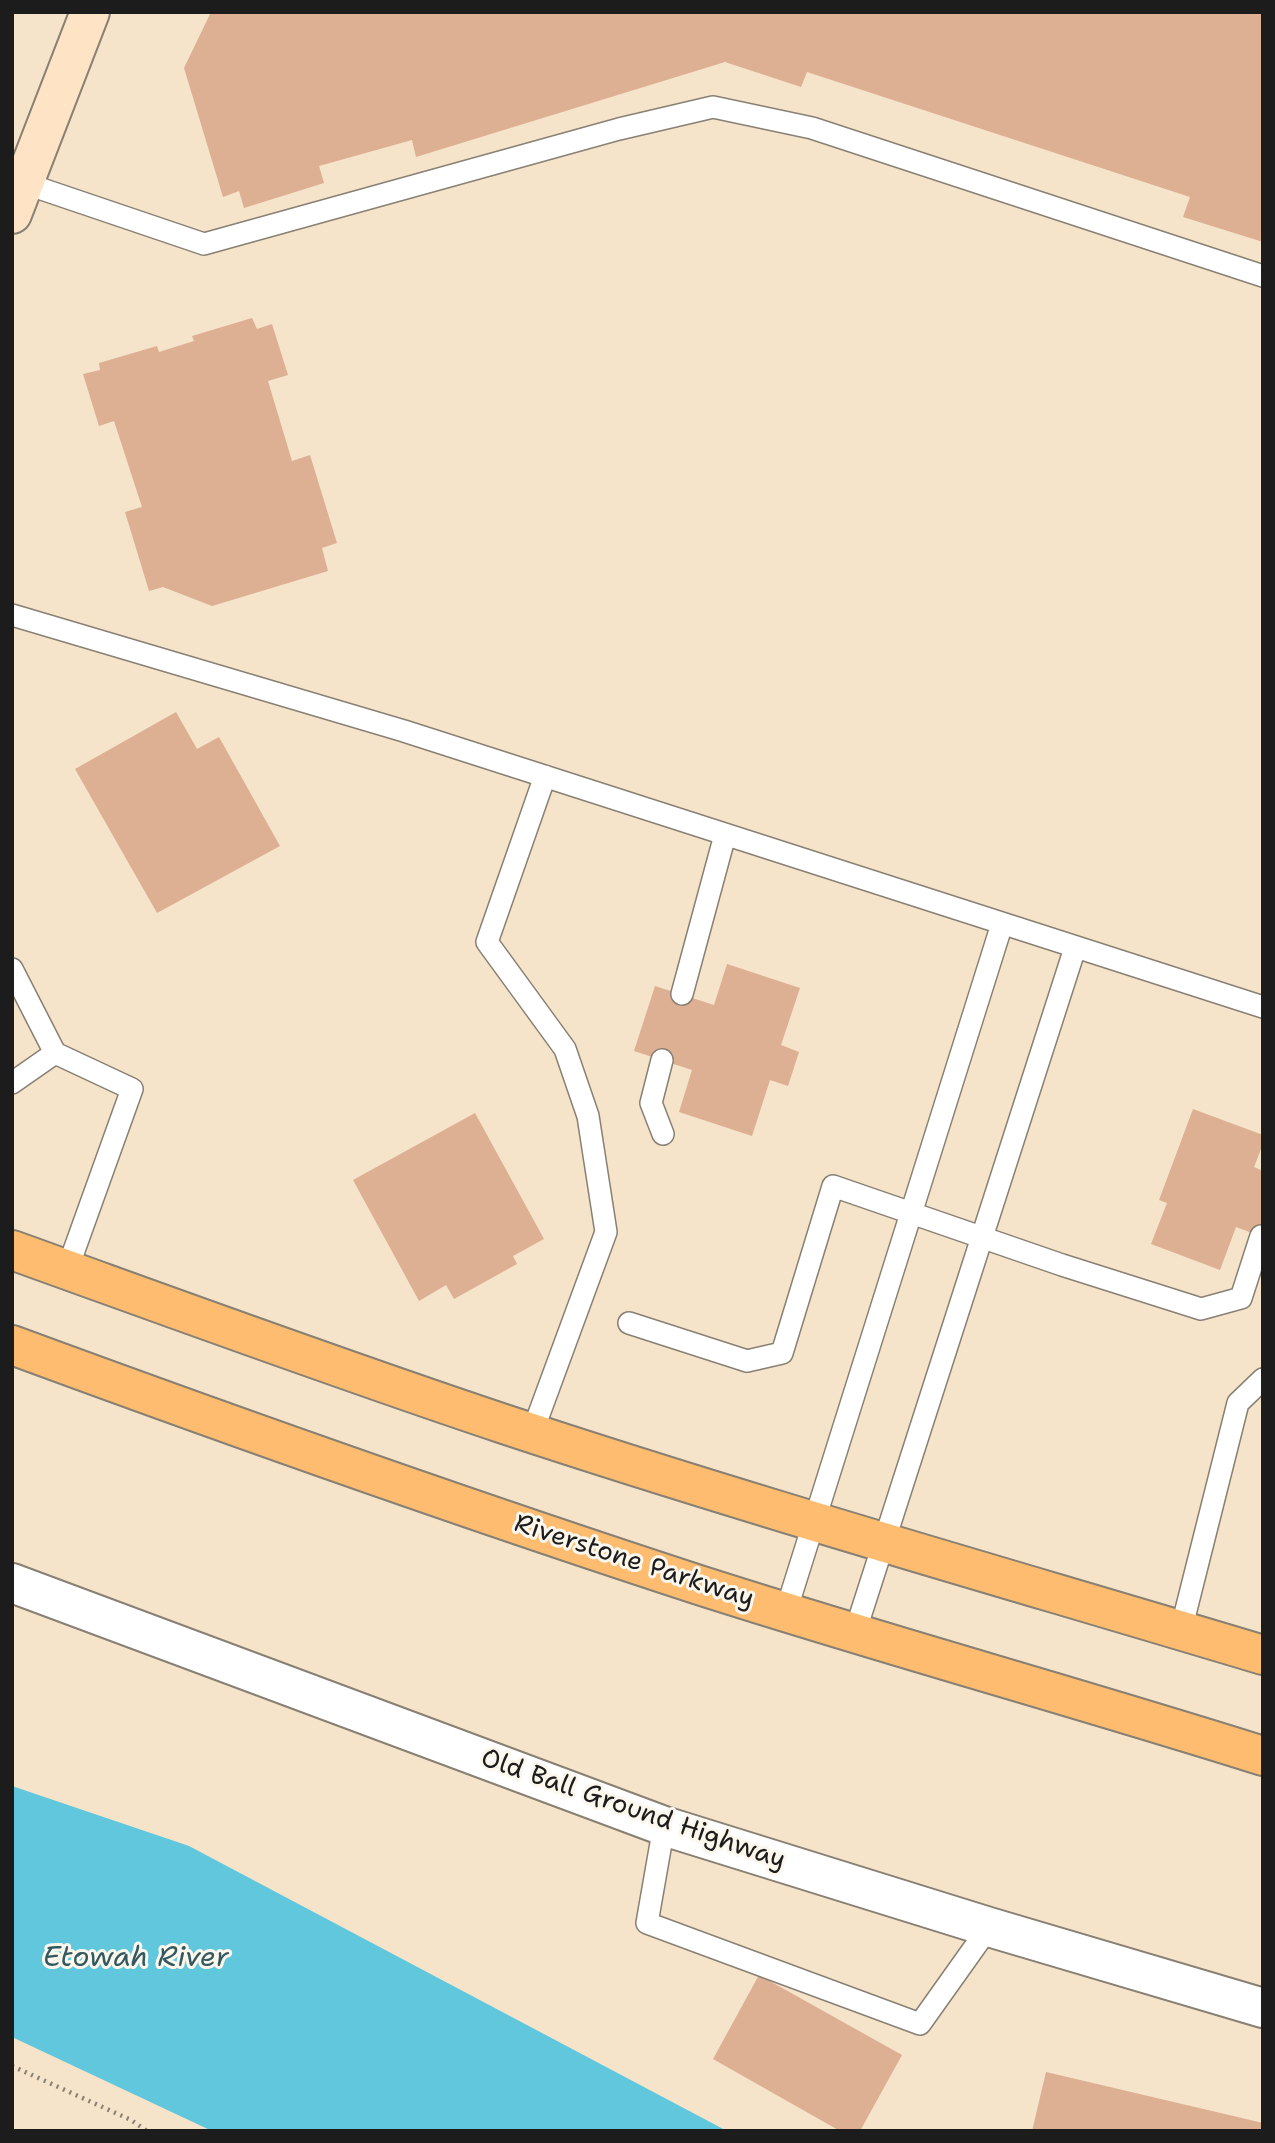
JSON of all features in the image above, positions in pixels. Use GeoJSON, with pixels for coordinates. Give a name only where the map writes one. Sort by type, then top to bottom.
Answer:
{"type":"FeatureCollection","features":[{"type":"Feature","properties":{"kind":"main road"},"geometry":{"type":"LineString","coordinates":[[12,1250],[252,1337],[533,1433],[1263,1655]]}},
{"type":"Feature","properties":{"kind":"main road","name":"Riverstone Parkway"},"geometry":{"type":"LineString","coordinates":[[12,1345],[452,1503],[786,1611],[1263,1756]]}},
{"type":"Feature","properties":{"kind":"street"},"geometry":{"type":"LineString","coordinates":[[16,192],[90,12]]}},
{"type":"Feature","properties":{"kind":"street","name":"Old Ball Ground Highway"},"geometry":{"type":"LineString","coordinates":[[12,1583],[664,1826],[989,1927],[1263,2008]]}},
{"type":"Feature","properties":{"kind":"lane"},"geometry":{"type":"LineString","coordinates":[[16,192],[204,244],[619,129],[713,107],[801,124],[1263,276]]}},
{"type":"Feature","properties":{"kind":"lane"},"geometry":{"type":"LineString","coordinates":[[12,615],[404,731],[1263,1007]]}},
{"type":"Feature","properties":{"kind":"lane"},"geometry":{"type":"LineString","coordinates":[[533,1433],[606,1232],[588,1116],[565,1049],[487,942],[545,776]]}},
{"type":"Feature","properties":{"kind":"lane"},"geometry":{"type":"LineString","coordinates":[[682,994],[725,835]]}},
{"type":"Feature","properties":{"kind":"lane"},"geometry":{"type":"LineString","coordinates":[[786,1611],[1002,924]]}},
{"type":"Feature","properties":{"kind":"lane"},"geometry":{"type":"LineString","coordinates":[[855,1632],[1075,948]]}},
{"type":"Feature","properties":{"kind":"lane"},"geometry":{"type":"LineString","coordinates":[[12,969],[55,1054],[132,1088],[67,1270]]}},
{"type":"Feature","properties":{"kind":"lane"},"geometry":{"type":"LineString","coordinates":[[12,1083],[55,1054]]}},
{"type":"Feature","properties":{"kind":"lane"},"geometry":{"type":"LineString","coordinates":[[662,1060],[651,1103],[663,1134]]}},
{"type":"Feature","properties":{"kind":"lane"},"geometry":{"type":"LineString","coordinates":[[629,1323],[747,1362],[782,1353],[833,1186],[1062,1265],[1201,1308],[1241,1298],[1261,1236]]}},
{"type":"Feature","properties":{"kind":"lane"},"geometry":{"type":"LineString","coordinates":[[1181,1630],[1238,1403],[1263,1379]]}},
{"type":"Feature","properties":{"kind":"lane"},"geometry":{"type":"LineString","coordinates":[[664,1826],[647,1923],[920,2024],[989,1927]]}},
{"type":"Feature","properties":{"kind":"path"},"geometry":{"type":"LineString","coordinates":[[12,2066],[131,2120],[147,2131]]}},
{"type":"Feature","properties":{"kind":"water","name":"Etowah River"},"geometry":{"type":"Polygon","coordinates":[[[12,1786],[189,1846],[727,2131],[212,2131],[12,2037],[12,1786]]]}},
{"type":"Feature","properties":{"kind":"building"},"geometry":{"type":"Polygon","coordinates":[[[211,12],[1263,12],[1263,242],[1183,217],[1190,197],[807,72],[801,87],[725,62],[416,157],[412,140],[319,166],[324,183],[244,208],[239,191],[223,197],[184,68],[211,12]]]}},
{"type":"Feature","properties":{"kind":"building"},"geometry":{"type":"Polygon","coordinates":[[[252,318],[257,329],[272,324],[288,375],[268,381],[292,461],[310,455],[337,543],[322,548],[328,571],[212,606],[163,587],[149,591],[125,512],[142,507],[114,421],[99,426],[83,374],[100,370],[99,363],[157,346],[159,352],[194,341],[192,336],[252,318]]]}},
{"type":"Feature","properties":{"kind":"building"},"geometry":{"type":"Polygon","coordinates":[[[176,712],[197,749],[219,737],[280,846],[157,913],[75,769],[176,712]]]}},
{"type":"Feature","properties":{"kind":"building"},"geometry":{"type":"Polygon","coordinates":[[[727,964],[800,988],[781,1045],[799,1052],[788,1086],[770,1080],[752,1136],[679,1112],[692,1070],[634,1051],[655,986],[714,1005],[727,964]]]}},
{"type":"Feature","properties":{"kind":"building"},"geometry":{"type":"Polygon","coordinates":[[[1193,1109],[1263,1135],[1263,1144],[1254,1167],[1263,1171],[1263,1237],[1236,1227],[1220,1270],[1151,1244],[1167,1203],[1159,1200],[1193,1109]]]}},
{"type":"Feature","properties":{"kind":"building"},"geometry":{"type":"Polygon","coordinates":[[[475,1113],[544,1239],[513,1256],[517,1264],[454,1299],[446,1285],[419,1301],[353,1180],[475,1113]]]}},
{"type":"Feature","properties":{"kind":"building"},"geometry":{"type":"Polygon","coordinates":[[[759,1975],[902,2055],[860,2131],[840,2131],[713,2059],[759,1975]]]}},
{"type":"Feature","properties":{"kind":"building"},"geometry":{"type":"Polygon","coordinates":[[[1046,2072],[1263,2123],[1263,2131],[1032,2131],[1046,2072]]]}}]}
